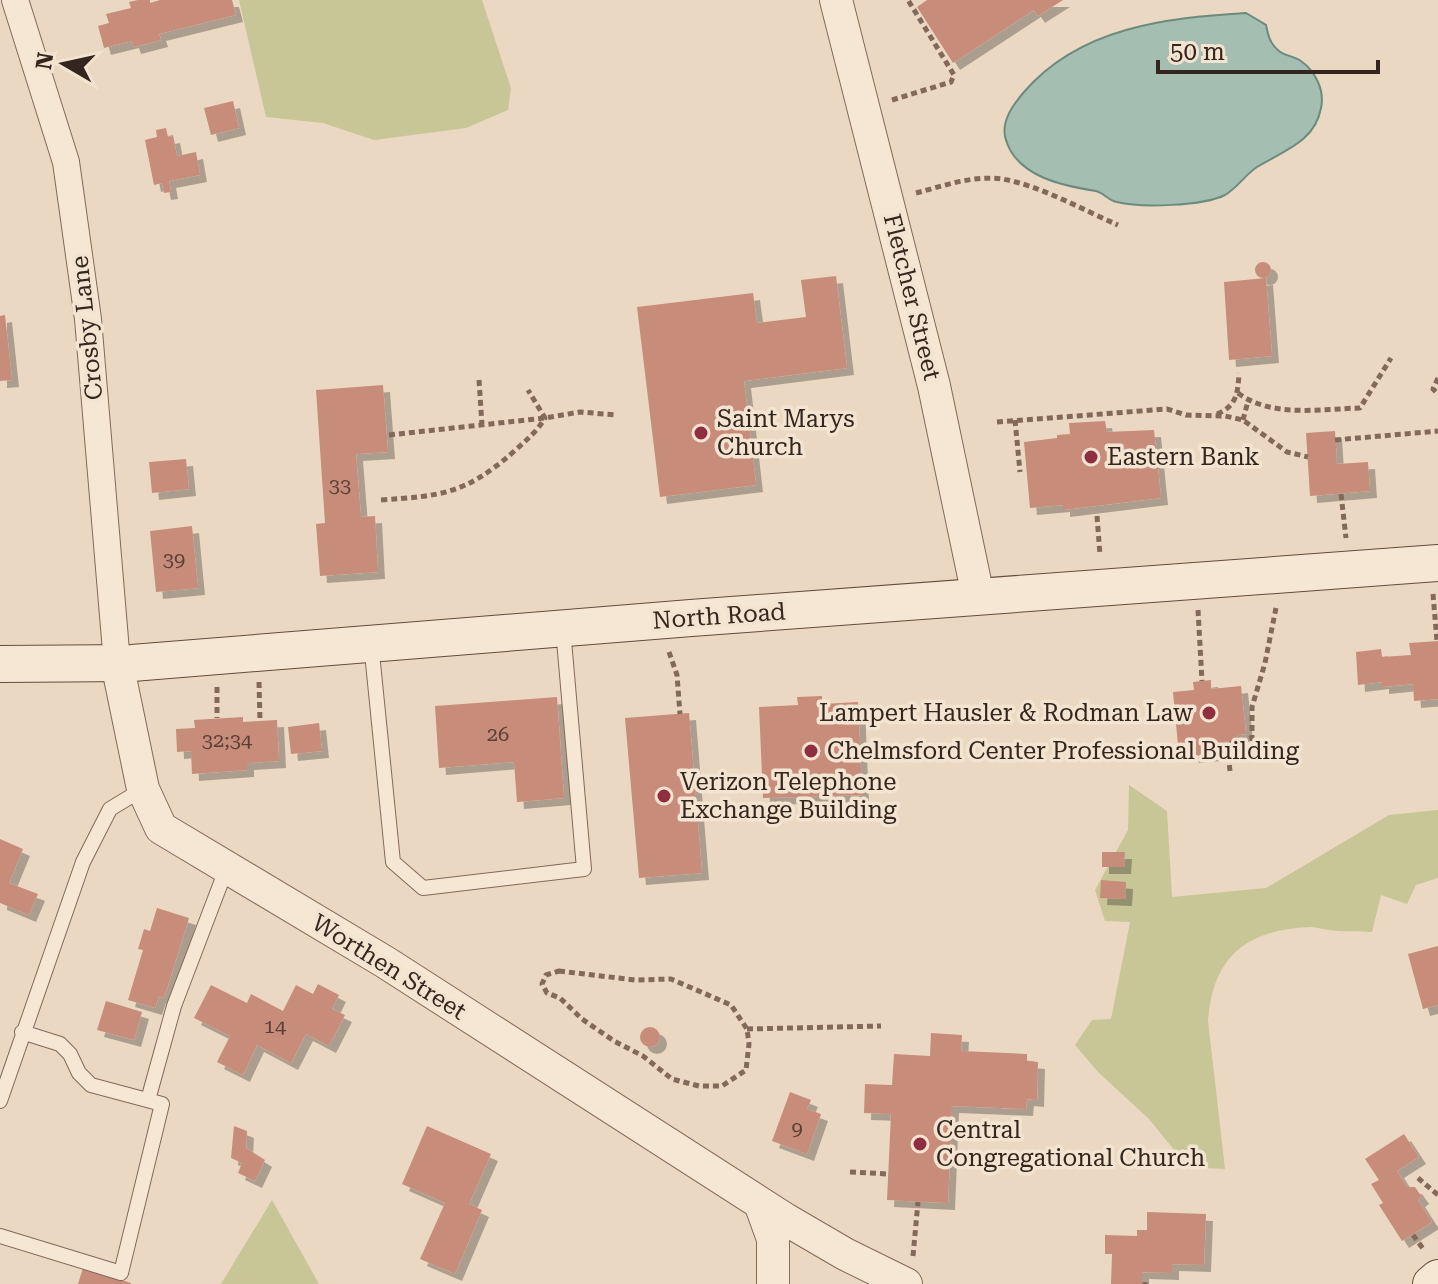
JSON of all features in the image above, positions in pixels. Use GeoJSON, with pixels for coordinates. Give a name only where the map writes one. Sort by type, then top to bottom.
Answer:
{"type":"FeatureCollection","features":[{"type":"Feature","properties":{"kind":"main road","name":"North Road"},"geometry":{"type":"LineString","coordinates":[[0,664],[117,663],[1280,575],[1435,573]]}},
{"type":"Feature","properties":{"kind":"main road"},"geometry":{"type":"LineString","coordinates":[[1431,1284],[1438,1278]]}},
{"type":"Feature","properties":{"kind":"street","name":"Crosby Lane"},"geometry":{"type":"LineString","coordinates":[[15,0],[66,162],[88,319],[117,663]]}},
{"type":"Feature","properties":{"kind":"street","name":"Fletcher Street"},"geometry":{"type":"LineString","coordinates":[[836,0],[934,386],[978,596]]}},
{"type":"Feature","properties":{"kind":"street","name":"Worthen Street"},"geometry":{"type":"LineString","coordinates":[[117,663],[143,789],[161,828],[385,962],[760,1203],[845,1254],[909,1275]]}},
{"type":"Feature","properties":{"kind":"street"},"geometry":{"type":"LineString","coordinates":[[760,1203],[773,1239],[773,1284]]}},
{"type":"Feature","properties":{"kind":"lane"},"geometry":{"type":"LineString","coordinates":[[371,643],[393,862],[423,888],[584,869],[563,628]]}},
{"type":"Feature","properties":{"kind":"lane"},"geometry":{"type":"LineString","coordinates":[[0,1101],[83,862],[110,809],[143,789]]}},
{"type":"Feature","properties":{"kind":"lane"},"geometry":{"type":"LineString","coordinates":[[148,1100],[174,1006],[227,867]]}},
{"type":"Feature","properties":{"kind":"lane"},"geometry":{"type":"LineString","coordinates":[[0,1236],[121,1273],[162,1104],[91,1085],[60,1044],[22,1032]]}},
{"type":"Feature","properties":{"kind":"path"},"geometry":{"type":"LineString","coordinates":[[891,101],[951,82],[954,75],[908,0]]}},
{"type":"Feature","properties":{"kind":"path"},"geometry":{"type":"LineString","coordinates":[[916,193],[969,180],[1001,179],[1030,187],[1118,225]]}},
{"type":"Feature","properties":{"kind":"path"},"geometry":{"type":"LineString","coordinates":[[1238,393],[1248,401],[1287,410],[1360,408],[1391,358]]}},
{"type":"Feature","properties":{"kind":"path"},"geometry":{"type":"LineString","coordinates":[[1213,416],[1234,401],[1238,393],[1239,373]]}},
{"type":"Feature","properties":{"kind":"path"},"geometry":{"type":"LineString","coordinates":[[1438,378],[1433,389],[1438,394]]}},
{"type":"Feature","properties":{"kind":"path"},"geometry":{"type":"LineString","coordinates":[[479,380],[482,425]]}},
{"type":"Feature","properties":{"kind":"path"},"geometry":{"type":"LineString","coordinates":[[528,390],[545,418]]}},
{"type":"Feature","properties":{"kind":"path"},"geometry":{"type":"LineString","coordinates":[[1243,420],[1248,401]]}},
{"type":"Feature","properties":{"kind":"path"},"geometry":{"type":"LineString","coordinates":[[997,422],[1167,409],[1186,415],[1243,420],[1291,455],[1308,457]]}},
{"type":"Feature","properties":{"kind":"path"},"geometry":{"type":"LineString","coordinates":[[389,435],[580,412],[617,415]]}},
{"type":"Feature","properties":{"kind":"path"},"geometry":{"type":"LineString","coordinates":[[381,500],[430,496],[461,489],[495,468],[538,430],[545,418]]}},
{"type":"Feature","properties":{"kind":"path"},"geometry":{"type":"LineString","coordinates":[[1015,420],[1020,472]]}},
{"type":"Feature","properties":{"kind":"path"},"geometry":{"type":"LineString","coordinates":[[1335,440],[1436,430]]}},
{"type":"Feature","properties":{"kind":"path"},"geometry":{"type":"LineString","coordinates":[[1341,494],[1346,538]]}},
{"type":"Feature","properties":{"kind":"path"},"geometry":{"type":"LineString","coordinates":[[1097,516],[1100,556]]}},
{"type":"Feature","properties":{"kind":"path"},"geometry":{"type":"LineString","coordinates":[[1435,573],[1437,641]]}},
{"type":"Feature","properties":{"kind":"path"},"geometry":{"type":"LineString","coordinates":[[1230,771],[1227,744],[1252,738],[1252,707],[1265,663],[1280,575]]}},
{"type":"Feature","properties":{"kind":"path"},"geometry":{"type":"LineString","coordinates":[[1196,581],[1202,681]]}},
{"type":"Feature","properties":{"kind":"path"},"geometry":{"type":"LineString","coordinates":[[666,644],[677,675],[680,714]]}},
{"type":"Feature","properties":{"kind":"path"},"geometry":{"type":"LineString","coordinates":[[259,676],[260,721]]}},
{"type":"Feature","properties":{"kind":"path"},"geometry":{"type":"LineString","coordinates":[[217,680],[217,718]]}},
{"type":"Feature","properties":{"kind":"path"},"geometry":{"type":"LineString","coordinates":[[559,971],[635,980],[671,979],[731,1005],[747,1029],[746,1070],[722,1086],[699,1086],[672,1079],[643,1056],[582,1019],[560,998],[547,993],[542,984],[546,975],[559,971]]}},
{"type":"Feature","properties":{"kind":"path"},"geometry":{"type":"LineString","coordinates":[[747,1029],[881,1026]]}},
{"type":"Feature","properties":{"kind":"path"},"geometry":{"type":"LineString","coordinates":[[850,1172],[888,1174]]}},
{"type":"Feature","properties":{"kind":"path"},"geometry":{"type":"LineString","coordinates":[[1418,1178],[1438,1195]]}},
{"type":"Feature","properties":{"kind":"path"},"geometry":{"type":"LineString","coordinates":[[909,1275],[918,1202]]}},
{"type":"Feature","properties":{"kind":"path"},"geometry":{"type":"LineString","coordinates":[[1413,1235],[1420,1244]]}},
{"type":"Feature","properties":{"kind":"shaded area"},"geometry":{"type":"Polygon","coordinates":[[[239,0],[482,0],[511,88],[508,110],[466,128],[374,140],[323,123],[266,117],[239,0]]]}},
{"type":"Feature","properties":{"kind":"shaded area"},"geometry":{"type":"Polygon","coordinates":[[[1246,13],[1266,25],[1271,42],[1279,51],[1298,59],[1311,70],[1318,82],[1322,101],[1318,120],[1305,137],[1257,167],[1225,195],[1202,202],[1172,205],[1117,202],[1096,191],[1043,178],[1020,163],[1012,153],[1006,140],[1005,127],[1012,108],[1046,70],[1071,53],[1126,30],[1155,23],[1246,13]]]}},
{"type":"Feature","properties":{"kind":"shaded area"},"geometry":{"type":"Polygon","coordinates":[[[1129,785],[1167,811],[1172,897],[1266,888],[1389,815],[1438,810],[1438,878],[1416,885],[1407,904],[1381,895],[1372,932],[1310,927],[1287,929],[1251,941],[1226,963],[1211,998],[1208,1021],[1225,1169],[1188,1167],[1149,1119],[1098,1072],[1075,1045],[1092,1020],[1111,1019],[1130,922],[1105,921],[1095,890],[1128,830],[1129,785]]]}},
{"type":"Feature","properties":{"kind":"shaded area"},"geometry":{"type":"Polygon","coordinates":[[[272,1200],[319,1284],[221,1284],[272,1200]]]}},
{"type":"Feature","properties":{"kind":"building"},"geometry":{"type":"Polygon","coordinates":[[[150,0],[150,3],[160,0],[232,0],[236,15],[159,34],[161,40],[134,47],[132,41],[104,48],[98,26],[109,23],[106,14],[131,8],[129,2],[150,0]]]}},
{"type":"Feature","properties":{"kind":"building"},"geometry":{"type":"Polygon","coordinates":[[[927,0],[1063,0],[1038,16],[1034,10],[953,63],[917,7],[927,0]]]}},
{"type":"Feature","properties":{"kind":"building"},"geometry":{"type":"Polygon","coordinates":[[[233,101],[239,128],[211,135],[204,108],[233,101]]]}},
{"type":"Feature","properties":{"kind":"building"},"geometry":{"type":"Polygon","coordinates":[[[166,128],[168,137],[173,136],[177,156],[196,152],[200,175],[169,181],[171,192],[164,193],[162,183],[154,185],[145,140],[157,137],[156,130],[166,128]]]}},
{"type":"Feature","properties":{"kind":"building"},"geometry":{"type":"Polygon","coordinates":[[[1263,262],[1271,270],[1263,278],[1255,270],[1263,262]]]}},
{"type":"Feature","properties":{"kind":"building","name":"Saint Marys Church"},"geometry":{"type":"Polygon","coordinates":[[[836,276],[847,368],[744,381],[756,485],[660,497],[637,307],[753,293],[757,323],[806,317],[801,280],[836,276]]]}},
{"type":"Feature","properties":{"kind":"building"},"geometry":{"type":"Polygon","coordinates":[[[1266,278],[1272,356],[1229,360],[1224,282],[1266,278]]]}},
{"type":"Feature","properties":{"kind":"building"},"geometry":{"type":"Polygon","coordinates":[[[5,315],[12,380],[0,381],[0,316],[5,315]]]}},
{"type":"Feature","properties":{"kind":"building"},"geometry":{"type":"Polygon","coordinates":[[[383,385],[388,452],[356,454],[361,517],[375,516],[378,572],[320,576],[316,524],[325,523],[316,390],[383,385]]]}},
{"type":"Feature","properties":{"kind":"building","name":"Eastern Bank"},"geometry":{"type":"Polygon","coordinates":[[[1105,421],[1107,432],[1154,430],[1161,498],[1063,510],[1063,505],[1030,508],[1024,442],[1070,434],[1069,423],[1105,421]]]}},
{"type":"Feature","properties":{"kind":"building"},"geometry":{"type":"Polygon","coordinates":[[[1335,431],[1337,464],[1368,462],[1370,491],[1310,496],[1306,433],[1335,431]]]}},
{"type":"Feature","properties":{"kind":"building"},"geometry":{"type":"Polygon","coordinates":[[[186,459],[189,489],[152,493],[149,462],[186,459]]]}},
{"type":"Feature","properties":{"kind":"building"},"geometry":{"type":"Polygon","coordinates":[[[192,526],[198,588],[156,592],[150,531],[192,526]]]}},
{"type":"Feature","properties":{"kind":"building"},"geometry":{"type":"Polygon","coordinates":[[[1438,641],[1438,699],[1414,701],[1413,684],[1382,687],[1382,682],[1358,685],[1356,652],[1381,649],[1382,657],[1411,655],[1409,643],[1438,641]]]}},
{"type":"Feature","properties":{"kind":"building","name":"Lampert Hausler & Rodman Law"},"geometry":{"type":"Polygon","coordinates":[[[1211,680],[1211,689],[1241,686],[1246,734],[1237,735],[1237,740],[1224,742],[1225,753],[1192,756],[1191,744],[1178,745],[1173,692],[1194,690],[1193,682],[1211,680]]]}},
{"type":"Feature","properties":{"kind":"building","name":"Chelmsford Center Professional Building"},"geometry":{"type":"Polygon","coordinates":[[[822,696],[822,704],[858,702],[862,795],[763,798],[759,707],[798,705],[797,697],[822,696]]]}},
{"type":"Feature","properties":{"kind":"building"},"geometry":{"type":"Polygon","coordinates":[[[557,697],[564,798],[517,802],[514,762],[439,768],[435,706],[557,697]]]}},
{"type":"Feature","properties":{"kind":"building","name":"Verizon Telephone Exchange Building"},"geometry":{"type":"Polygon","coordinates":[[[689,713],[702,873],[639,878],[625,718],[689,713]]]}},
{"type":"Feature","properties":{"kind":"building"},"geometry":{"type":"Polygon","coordinates":[[[243,717],[243,722],[277,720],[279,761],[247,763],[247,770],[192,774],[191,751],[177,752],[176,729],[195,728],[194,720],[243,717]]]}},
{"type":"Feature","properties":{"kind":"building"},"geometry":{"type":"Polygon","coordinates":[[[319,723],[322,751],[291,754],[288,727],[319,723]]]}},
{"type":"Feature","properties":{"kind":"building"},"geometry":{"type":"Polygon","coordinates":[[[0,839],[23,849],[9,883],[38,894],[29,915],[0,903],[0,839]]]}},
{"type":"Feature","properties":{"kind":"building"},"geometry":{"type":"Polygon","coordinates":[[[1102,852],[1125,852],[1124,867],[1102,867],[1102,852]]]}},
{"type":"Feature","properties":{"kind":"building"},"geometry":{"type":"Polygon","coordinates":[[[1101,880],[1126,882],[1125,899],[1100,898],[1101,880]]]}},
{"type":"Feature","properties":{"kind":"building"},"geometry":{"type":"Polygon","coordinates":[[[157,908],[189,918],[164,998],[159,996],[155,1008],[128,1000],[143,950],[138,949],[144,929],[150,931],[157,908]]]}},
{"type":"Feature","properties":{"kind":"building"},"geometry":{"type":"Polygon","coordinates":[[[1438,946],[1438,1005],[1423,1009],[1408,954],[1438,946]]]}},
{"type":"Feature","properties":{"kind":"building"},"geometry":{"type":"Polygon","coordinates":[[[318,984],[339,995],[332,1009],[345,1015],[329,1046],[306,1034],[291,1063],[257,1045],[243,1075],[217,1062],[230,1036],[194,1018],[211,985],[247,1003],[251,994],[283,1011],[296,985],[313,994],[318,984]]]}},
{"type":"Feature","properties":{"kind":"building"},"geometry":{"type":"Polygon","coordinates":[[[106,1001],[142,1012],[134,1040],[97,1030],[106,1001]]]}},
{"type":"Feature","properties":{"kind":"building"},"geometry":{"type":"Polygon","coordinates":[[[650,1027],[657,1030],[660,1037],[657,1044],[650,1047],[643,1044],[640,1037],[643,1030],[650,1027]]]}},
{"type":"Feature","properties":{"kind":"building","name":"Central Congregational Church"},"geometry":{"type":"Polygon","coordinates":[[[931,1033],[962,1035],[961,1051],[1027,1054],[1027,1061],[1038,1062],[1037,1100],[1027,1099],[1026,1109],[952,1106],[948,1203],[887,1200],[891,1114],[864,1113],[865,1084],[892,1085],[894,1054],[930,1056],[931,1033]]]}},
{"type":"Feature","properties":{"kind":"building"},"geometry":{"type":"Polygon","coordinates":[[[790,1092],[811,1100],[807,1109],[821,1114],[807,1154],[772,1141],[790,1092]]]}},
{"type":"Feature","properties":{"kind":"building"},"geometry":{"type":"Polygon","coordinates":[[[234,1126],[247,1131],[246,1148],[265,1160],[255,1181],[238,1173],[242,1163],[231,1158],[234,1126]]]}},
{"type":"Feature","properties":{"kind":"building"},"geometry":{"type":"Polygon","coordinates":[[[427,1126],[491,1154],[469,1204],[482,1210],[455,1274],[420,1259],[445,1203],[402,1184],[427,1126]]]}},
{"type":"Feature","properties":{"kind":"building"},"geometry":{"type":"Polygon","coordinates":[[[1404,1134],[1419,1157],[1397,1171],[1407,1187],[1415,1187],[1422,1197],[1418,1200],[1432,1222],[1402,1241],[1379,1205],[1383,1203],[1371,1184],[1379,1180],[1365,1159],[1404,1134]]]}},
{"type":"Feature","properties":{"kind":"building"},"geometry":{"type":"Polygon","coordinates":[[[1147,1212],[1206,1214],[1204,1265],[1172,1264],[1172,1273],[1142,1272],[1142,1284],[1111,1284],[1112,1254],[1105,1254],[1105,1235],[1137,1236],[1137,1230],[1147,1230],[1147,1212]]]}},
{"type":"Feature","properties":{"kind":"building"},"geometry":{"type":"Polygon","coordinates":[[[83,1268],[131,1283],[131,1284],[78,1284],[83,1268]]]}},
{"type":"Feature","properties":{"kind":"place","name":"Saint Marys Church"},"geometry":{"type":"Point","coordinates":[701,433]}},
{"type":"Feature","properties":{"kind":"place","name":"Eastern Bank"},"geometry":{"type":"Point","coordinates":[1091,457]}},
{"type":"Feature","properties":{"kind":"place","name":"Lampert Hausler & Rodman Law"},"geometry":{"type":"Point","coordinates":[1209,713]}},
{"type":"Feature","properties":{"kind":"place","name":"Chelmsford Center Professional Building"},"geometry":{"type":"Point","coordinates":[811,751]}},
{"type":"Feature","properties":{"kind":"place","name":"Verizon Telephone Exchange Building"},"geometry":{"type":"Point","coordinates":[664,796]}},
{"type":"Feature","properties":{"kind":"place","name":"Central Congregational Church"},"geometry":{"type":"Point","coordinates":[920,1144]}}]}
